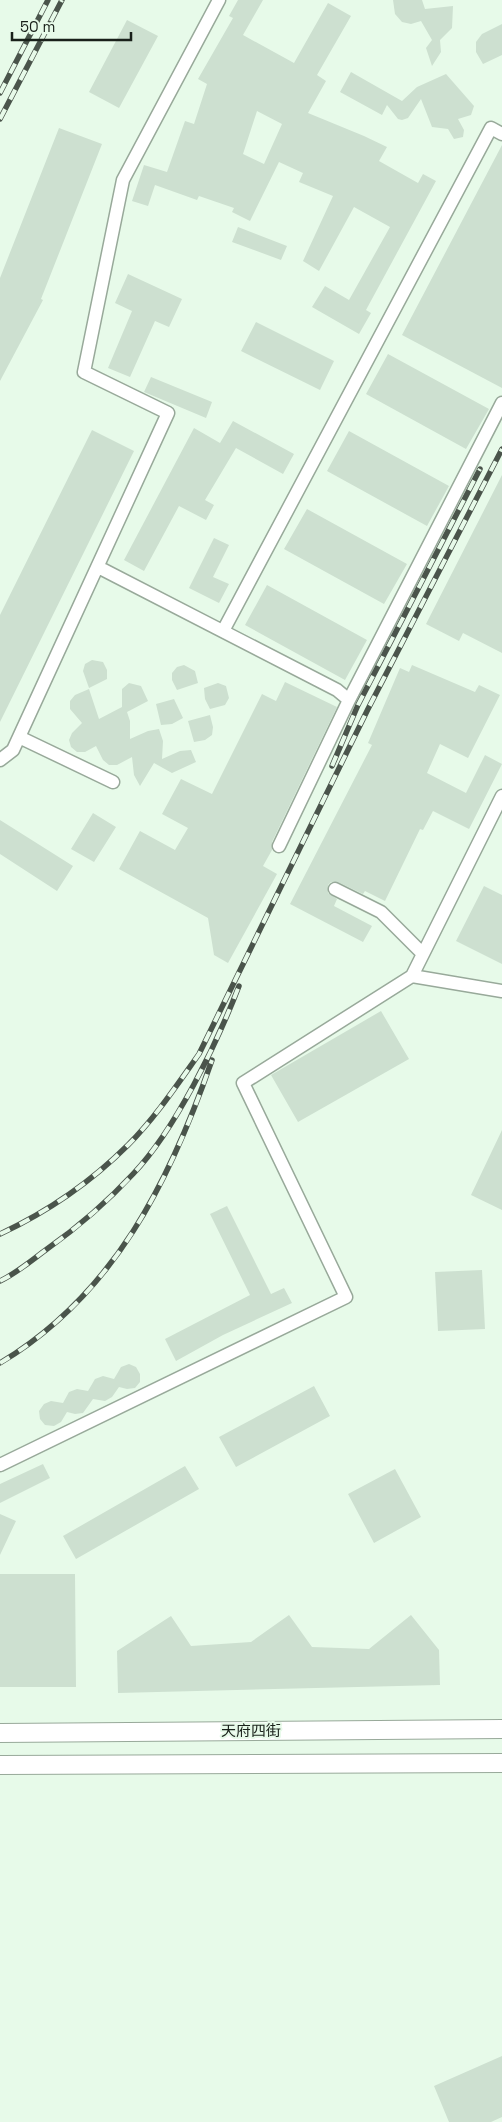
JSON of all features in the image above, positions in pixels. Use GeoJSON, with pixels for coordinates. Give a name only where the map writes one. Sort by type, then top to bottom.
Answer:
{"type":"FeatureCollection","features":[{"type":"Feature","properties":{"kind":"main road","name":"天府四街"},"geometry":{"type":"LineString","coordinates":[[0,1733],[502,1729]]}},
{"type":"Feature","properties":{"kind":"main road"},"geometry":{"type":"LineString","coordinates":[[0,1766],[502,1763]]}},
{"type":"Feature","properties":{"kind":"street"},"geometry":{"type":"LineString","coordinates":[[0,760],[13,750],[19,738],[168,413],[84,372],[123,180],[219,0]]}},
{"type":"Feature","properties":{"kind":"street"},"geometry":{"type":"LineString","coordinates":[[223,631],[491,128],[502,134]]}},
{"type":"Feature","properties":{"kind":"street"},"geometry":{"type":"LineString","coordinates":[[279,846],[349,700],[502,403]]}},
{"type":"Feature","properties":{"kind":"street"},"geometry":{"type":"LineString","coordinates":[[98,567],[337,690],[349,700]]}},
{"type":"Feature","properties":{"kind":"street"},"geometry":{"type":"LineString","coordinates":[[19,738],[113,782]]}},
{"type":"Feature","properties":{"kind":"street"},"geometry":{"type":"LineString","coordinates":[[0,1464],[346,1297],[243,1083],[412,976],[502,796]]}},
{"type":"Feature","properties":{"kind":"street"},"geometry":{"type":"LineString","coordinates":[[335,889],[381,912],[423,954]]}},
{"type":"Feature","properties":{"kind":"street"},"geometry":{"type":"LineString","coordinates":[[412,976],[502,991]]}},
{"type":"Feature","properties":{"kind":"building"},"geometry":{"type":"Polygon","coordinates":[[[238,0],[263,0],[243,35],[294,63],[328,3],[351,16],[317,75],[326,81],[308,113],[387,147],[379,161],[418,183],[423,174],[436,181],[366,310],[371,313],[359,334],[312,307],[325,286],[349,300],[390,227],[354,207],[319,271],[303,261],[333,196],[299,182],[303,173],[279,162],[250,221],[232,212],[234,208],[199,196],[197,200],[155,185],[148,206],[132,201],[144,165],[167,172],[185,121],[194,124],[207,84],[198,79],[233,18],[229,16],[238,0]],[[257,111],[243,154],[264,164],[282,124],[257,111]]]}},
{"type":"Feature","properties":{"kind":"building"},"geometry":{"type":"Polygon","coordinates":[[[393,0],[422,0],[425,9],[453,6],[452,28],[440,40],[441,52],[432,66],[426,48],[432,40],[421,21],[411,24],[402,22],[395,14],[393,0]]]}},
{"type":"Feature","properties":{"kind":"building"},"geometry":{"type":"Polygon","coordinates":[[[127,20],[158,36],[119,108],[89,92],[127,20]]]}},
{"type":"Feature","properties":{"kind":"building"},"geometry":{"type":"Polygon","coordinates":[[[502,24],[502,55],[483,64],[476,52],[476,42],[482,34],[502,24]]]}},
{"type":"Feature","properties":{"kind":"building"},"geometry":{"type":"Polygon","coordinates":[[[351,72],[402,101],[417,87],[446,74],[474,106],[471,115],[458,119],[464,130],[463,137],[454,139],[448,129],[432,127],[421,99],[408,118],[402,120],[398,119],[387,105],[382,115],[340,92],[351,72]]]}},
{"type":"Feature","properties":{"kind":"building"},"geometry":{"type":"Polygon","coordinates":[[[59,128],[102,144],[41,299],[43,300],[0,381],[0,278],[59,128]]]}},
{"type":"Feature","properties":{"kind":"building"},"geometry":{"type":"Polygon","coordinates":[[[502,145],[502,388],[402,335],[502,145]]]}},
{"type":"Feature","properties":{"kind":"building"},"geometry":{"type":"Polygon","coordinates":[[[238,227],[287,246],[281,260],[232,242],[238,227]]]}},
{"type":"Feature","properties":{"kind":"building"},"geometry":{"type":"Polygon","coordinates":[[[128,274],[182,299],[169,327],[155,321],[130,377],[108,368],[132,311],[115,303],[128,274]]]}},
{"type":"Feature","properties":{"kind":"building"},"geometry":{"type":"Polygon","coordinates":[[[256,322],[334,361],[320,390],[241,351],[256,322]]]}},
{"type":"Feature","properties":{"kind":"building"},"geometry":{"type":"Polygon","coordinates":[[[388,354],[489,409],[466,449],[366,394],[388,354]]]}},
{"type":"Feature","properties":{"kind":"building"},"geometry":{"type":"Polygon","coordinates":[[[151,377],[212,402],[206,418],[144,392],[151,377]]]}},
{"type":"Feature","properties":{"kind":"building"},"geometry":{"type":"Polygon","coordinates":[[[233,421],[294,454],[283,474],[236,448],[205,500],[214,505],[206,520],[179,506],[144,571],[124,560],[194,428],[220,443],[233,421]]]}},
{"type":"Feature","properties":{"kind":"building"},"geometry":{"type":"Polygon","coordinates":[[[92,430],[134,451],[0,722],[0,615],[92,430]]]}},
{"type":"Feature","properties":{"kind":"building"},"geometry":{"type":"Polygon","coordinates":[[[349,431],[449,486],[427,526],[327,471],[349,431]]]}},
{"type":"Feature","properties":{"kind":"building"},"geometry":{"type":"Polygon","coordinates":[[[502,475],[502,653],[463,633],[459,641],[426,624],[502,475]]]}},
{"type":"Feature","properties":{"kind":"building"},"geometry":{"type":"Polygon","coordinates":[[[307,509],[407,564],[384,604],[284,549],[307,509]]]}},
{"type":"Feature","properties":{"kind":"building"},"geometry":{"type":"Polygon","coordinates":[[[214,538],[229,545],[213,577],[229,584],[219,603],[189,588],[214,538]]]}},
{"type":"Feature","properties":{"kind":"building"},"geometry":{"type":"Polygon","coordinates":[[[267,585],[367,640],[345,680],[245,625],[267,585]]]}},
{"type":"Feature","properties":{"kind":"building"},"geometry":{"type":"Polygon","coordinates":[[[92,660],[103,662],[107,670],[107,679],[89,688],[83,671],[85,664],[92,660]]]}},
{"type":"Feature","properties":{"kind":"building"},"geometry":{"type":"Polygon","coordinates":[[[184,665],[195,671],[198,683],[177,690],[172,680],[172,673],[177,667],[184,665]]]}},
{"type":"Feature","properties":{"kind":"building"},"geometry":{"type":"Polygon","coordinates":[[[412,665],[475,692],[479,685],[500,695],[468,758],[440,744],[427,773],[466,793],[485,755],[502,764],[469,829],[433,811],[423,830],[420,829],[385,901],[365,891],[363,894],[338,882],[331,882],[328,885],[328,893],[337,899],[334,906],[372,926],[363,942],[290,904],[372,745],[368,743],[400,668],[409,672],[412,665]]]}},
{"type":"Feature","properties":{"kind":"building"},"geometry":{"type":"Polygon","coordinates":[[[285,682],[337,707],[272,842],[272,850],[263,866],[277,874],[228,963],[214,955],[208,918],[119,869],[140,831],[175,850],[188,828],[162,814],[181,779],[212,794],[262,694],[276,701],[285,682]]]}},
{"type":"Feature","properties":{"kind":"building"},"geometry":{"type":"Polygon","coordinates":[[[129,683],[141,686],[148,701],[127,712],[130,721],[130,739],[148,731],[159,729],[163,741],[162,759],[180,751],[191,750],[196,762],[172,773],[154,763],[140,786],[134,775],[132,757],[117,765],[109,765],[103,760],[96,746],[85,752],[77,752],[71,747],[69,740],[72,733],[82,723],[70,709],[70,701],[75,695],[89,689],[99,719],[122,707],[122,689],[129,683]]]}},
{"type":"Feature","properties":{"kind":"building"},"geometry":{"type":"Polygon","coordinates":[[[218,683],[226,686],[229,698],[225,705],[210,709],[205,699],[204,688],[218,683]]]}},
{"type":"Feature","properties":{"kind":"building"},"geometry":{"type":"Polygon","coordinates":[[[174,699],[183,718],[172,724],[161,725],[156,704],[174,699]]]}},
{"type":"Feature","properties":{"kind":"building"},"geometry":{"type":"Polygon","coordinates":[[[210,715],[213,727],[212,735],[205,740],[194,742],[188,721],[210,715]]]}},
{"type":"Feature","properties":{"kind":"building"},"geometry":{"type":"Polygon","coordinates":[[[93,813],[116,827],[94,862],[71,849],[93,813]]]}},
{"type":"Feature","properties":{"kind":"building"},"geometry":{"type":"Polygon","coordinates":[[[0,820],[73,866],[57,891],[0,854],[0,820]]]}},
{"type":"Feature","properties":{"kind":"building"},"geometry":{"type":"Polygon","coordinates":[[[484,886],[502,895],[502,964],[456,941],[484,886]]]}},
{"type":"Feature","properties":{"kind":"building"},"geometry":{"type":"Polygon","coordinates":[[[381,1011],[409,1059],[298,1122],[271,1075],[381,1011]]]}},
{"type":"Feature","properties":{"kind":"building"},"geometry":{"type":"Polygon","coordinates":[[[502,1130],[502,1210],[471,1195],[502,1130]]]}},
{"type":"Feature","properties":{"kind":"building"},"geometry":{"type":"Polygon","coordinates":[[[227,1206],[271,1294],[284,1288],[292,1303],[223,1335],[176,1361],[165,1339],[250,1295],[210,1214],[227,1206]]]}},
{"type":"Feature","properties":{"kind":"building"},"geometry":{"type":"Polygon","coordinates":[[[482,1270],[485,1329],[438,1331],[435,1272],[482,1270]]]}},
{"type":"Feature","properties":{"kind":"building"},"geometry":{"type":"Polygon","coordinates":[[[129,1364],[136,1367],[140,1374],[140,1382],[135,1388],[119,1387],[112,1397],[105,1401],[93,1399],[83,1413],[67,1412],[61,1422],[54,1426],[45,1425],[40,1419],[39,1411],[44,1404],[51,1401],[63,1403],[69,1392],[77,1389],[88,1391],[95,1379],[103,1376],[114,1379],[121,1367],[129,1364]]]}},
{"type":"Feature","properties":{"kind":"building"},"geometry":{"type":"Polygon","coordinates":[[[314,1386],[330,1416],[236,1467],[219,1437],[314,1386]]]}},
{"type":"Feature","properties":{"kind":"building"},"geometry":{"type":"Polygon","coordinates":[[[43,1464],[50,1478],[0,1503],[0,1484],[43,1464]]]}},
{"type":"Feature","properties":{"kind":"building"},"geometry":{"type":"Polygon","coordinates":[[[185,1466],[199,1489],[76,1559],[63,1536],[185,1466]]]}},
{"type":"Feature","properties":{"kind":"building"},"geometry":{"type":"Polygon","coordinates":[[[395,1469],[421,1517],[374,1543],[348,1494],[395,1469]]]}},
{"type":"Feature","properties":{"kind":"building"},"geometry":{"type":"Polygon","coordinates":[[[0,1514],[16,1521],[0,1555],[0,1514]]]}},
{"type":"Feature","properties":{"kind":"building"},"geometry":{"type":"Polygon","coordinates":[[[0,1574],[75,1574],[76,1687],[0,1687],[0,1574]]]}},
{"type":"Feature","properties":{"kind":"building"},"geometry":{"type":"Polygon","coordinates":[[[289,1615],[312,1647],[369,1649],[411,1615],[439,1650],[440,1685],[118,1693],[117,1651],[171,1616],[191,1646],[251,1642],[289,1615]]]}},
{"type":"Feature","properties":{"kind":"building"},"geometry":{"type":"Polygon","coordinates":[[[502,2056],[502,2117],[491,2122],[449,2122],[434,2086],[502,2056]]]}},
{"type":"Feature","properties":{"kind":"railway"},"geometry":{"type":"LineString","coordinates":[[0,93],[48,0]]}},
{"type":"Feature","properties":{"kind":"railway"},"geometry":{"type":"LineString","coordinates":[[0,119],[62,0]]}},
{"type":"Feature","properties":{"kind":"railway"},"geometry":{"type":"LineString","coordinates":[[0,1234],[35,1216],[68,1195],[114,1159],[147,1124],[199,1054],[368,709],[502,449]]}},
{"type":"Feature","properties":{"kind":"railway"},"geometry":{"type":"LineString","coordinates":[[332,766],[358,705],[480,469]]}},
{"type":"Feature","properties":{"kind":"railway"},"geometry":{"type":"LineString","coordinates":[[0,1281],[59,1241],[81,1223],[103,1204],[149,1155],[165,1134],[194,1084],[239,986]]}},
{"type":"Feature","properties":{"kind":"railway"},"geometry":{"type":"LineString","coordinates":[[0,1363],[40,1335],[75,1304],[106,1269],[133,1231],[157,1191],[177,1149],[196,1105],[212,1060]]}}]}
